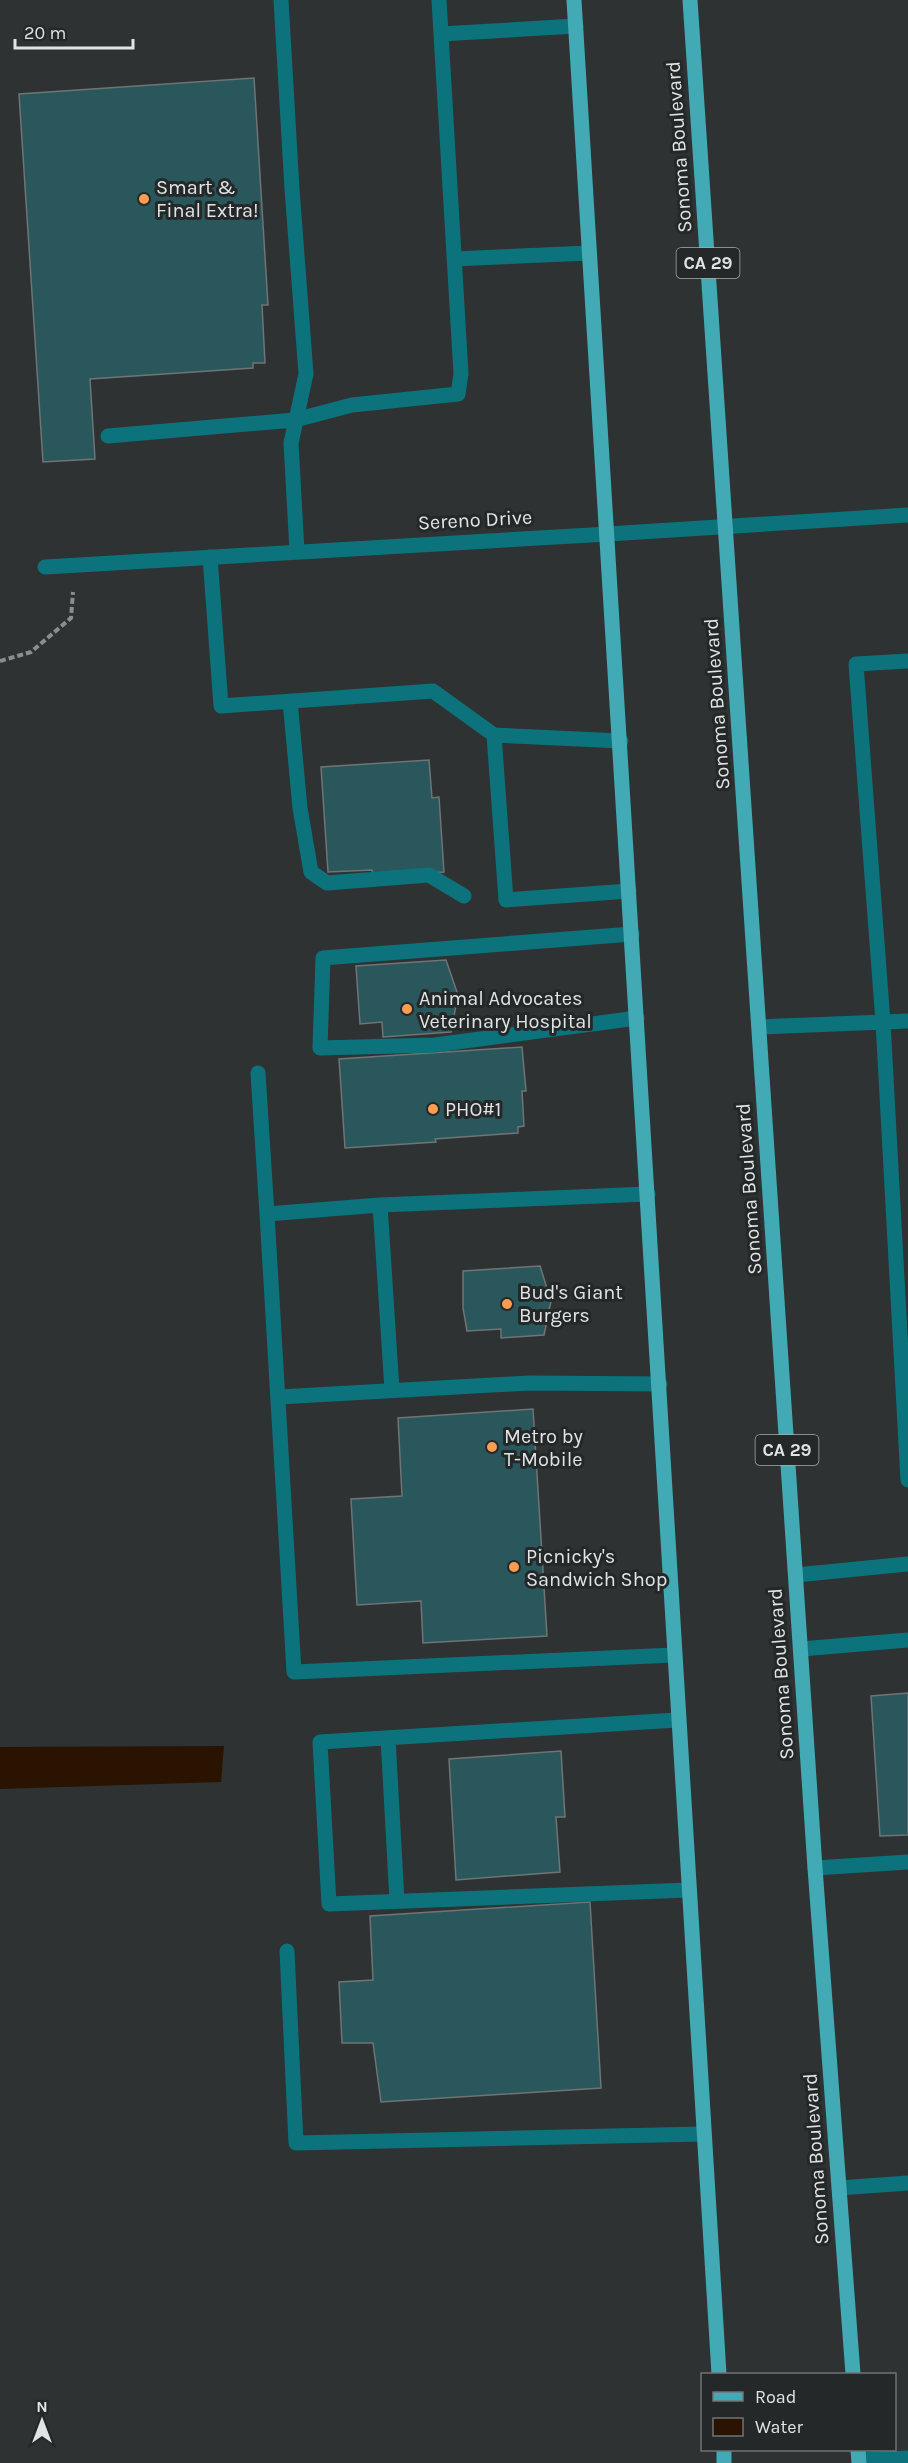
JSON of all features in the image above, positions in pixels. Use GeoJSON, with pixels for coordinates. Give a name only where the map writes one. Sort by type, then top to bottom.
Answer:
{"type":"FeatureCollection","features":[{"type":"Feature","properties":{"kind":"main road"},"geometry":{"type":"LineString","coordinates":[[574,0],[660,1384],[677,1720],[719,2373]]}},
{"type":"Feature","properties":{"kind":"main road","name":"Sonoma Boulevard"},"geometry":{"type":"LineString","coordinates":[[690,0],[815,1869],[853,2373]]}},
{"type":"Feature","properties":{"kind":"street"},"geometry":{"type":"LineString","coordinates":[[281,0],[306,374],[291,443],[297,551]]}},
{"type":"Feature","properties":{"kind":"street"},"geometry":{"type":"LineString","coordinates":[[108,436],[296,420],[352,405],[458,394],[461,374],[439,0]]}},
{"type":"Feature","properties":{"kind":"street"},"geometry":{"type":"LineString","coordinates":[[441,34],[576,27]]}},
{"type":"Feature","properties":{"kind":"street"},"geometry":{"type":"LineString","coordinates":[[454,259],[589,253]]}},
{"type":"Feature","properties":{"kind":"street","name":"Sereno Drive"},"geometry":{"type":"LineString","coordinates":[[45,567],[908,515]]}},
{"type":"Feature","properties":{"kind":"street"},"geometry":{"type":"LineString","coordinates":[[210,556],[221,706],[433,691],[494,735],[621,741]]}},
{"type":"Feature","properties":{"kind":"street"},"geometry":{"type":"LineString","coordinates":[[908,661],[856,664],[883,1022],[908,1480]]}},
{"type":"Feature","properties":{"kind":"street"},"geometry":{"type":"LineString","coordinates":[[290,700],[300,808],[310,872],[327,883],[429,876],[464,896]]}},
{"type":"Feature","properties":{"kind":"street"},"geometry":{"type":"LineString","coordinates":[[494,735],[506,900],[629,891]]}},
{"type":"Feature","properties":{"kind":"street"},"geometry":{"type":"LineString","coordinates":[[632,934],[324,958],[320,1048],[435,1045],[637,1018]]}},
{"type":"Feature","properties":{"kind":"street"},"geometry":{"type":"LineString","coordinates":[[759,1027],[908,1021]]}},
{"type":"Feature","properties":{"kind":"street"},"geometry":{"type":"LineString","coordinates":[[258,1073],[294,1672],[674,1655]]}},
{"type":"Feature","properties":{"kind":"street"},"geometry":{"type":"LineString","coordinates":[[267,1214],[380,1205],[648,1194]]}},
{"type":"Feature","properties":{"kind":"street"},"geometry":{"type":"LineString","coordinates":[[380,1205],[392,1390]]}},
{"type":"Feature","properties":{"kind":"street"},"geometry":{"type":"LineString","coordinates":[[279,1397],[529,1383],[660,1384]]}},
{"type":"Feature","properties":{"kind":"street"},"geometry":{"type":"LineString","coordinates":[[796,1575],[908,1564]]}},
{"type":"Feature","properties":{"kind":"street"},"geometry":{"type":"LineString","coordinates":[[801,1650],[908,1640]]}},
{"type":"Feature","properties":{"kind":"street"},"geometry":{"type":"LineString","coordinates":[[677,1720],[320,1742],[329,1904],[689,1890]]}},
{"type":"Feature","properties":{"kind":"street"},"geometry":{"type":"LineString","coordinates":[[388,1738],[397,1901]]}},
{"type":"Feature","properties":{"kind":"street"},"geometry":{"type":"LineString","coordinates":[[815,1869],[908,1862]]}},
{"type":"Feature","properties":{"kind":"street"},"geometry":{"type":"LineString","coordinates":[[287,1951],[296,2143],[703,2133]]}},
{"type":"Feature","properties":{"kind":"street"},"geometry":{"type":"LineString","coordinates":[[839,2188],[908,2183]]}},
{"type":"Feature","properties":{"kind":"street"},"geometry":{"type":"LineString","coordinates":[[859,2457],[908,2458]]}},
{"type":"Feature","properties":{"kind":"path"},"geometry":{"type":"LineString","coordinates":[[0,662],[30,652],[70,618],[75,566]]}},
{"type":"Feature","properties":{"kind":"water"},"geometry":{"type":"Polygon","coordinates":[[[224,1746],[221,1782],[0,1789],[0,1747],[224,1746]]]}},
{"type":"Feature","properties":{"kind":"building","name":"Smart & Final Extra!"},"geometry":{"type":"Polygon","coordinates":[[[254,78],[268,305],[262,305],[265,363],[253,363],[253,368],[90,379],[95,459],[43,462],[19,94],[254,78]]]}},
{"type":"Feature","properties":{"kind":"building"},"geometry":{"type":"Polygon","coordinates":[[[429,760],[432,798],[439,797],[444,872],[373,877],[372,870],[328,872],[321,767],[429,760]]]}},
{"type":"Feature","properties":{"kind":"building","name":"Animal Advocates Veterinary Hospital"},"geometry":{"type":"Polygon","coordinates":[[[446,960],[458,995],[451,1032],[383,1037],[382,1022],[360,1024],[356,966],[446,960]]]}},
{"type":"Feature","properties":{"kind":"building","name":"PHO#1"},"geometry":{"type":"Polygon","coordinates":[[[522,1047],[526,1091],[522,1091],[524,1126],[518,1127],[518,1133],[435,1139],[436,1142],[345,1148],[339,1059],[522,1047]]]}},
{"type":"Feature","properties":{"kind":"building","name":"Bud's Giant Burgers"},"geometry":{"type":"Polygon","coordinates":[[[540,1266],[551,1301],[544,1335],[501,1338],[501,1329],[467,1331],[463,1308],[463,1271],[540,1266]]]}},
{"type":"Feature","properties":{"kind":"building"},"geometry":{"type":"Polygon","coordinates":[[[533,1409],[547,1636],[423,1643],[421,1601],[357,1605],[351,1499],[402,1496],[398,1418],[533,1409]]]}},
{"type":"Feature","properties":{"kind":"building"},"geometry":{"type":"Polygon","coordinates":[[[908,1693],[908,1835],[880,1836],[871,1696],[908,1693]]]}},
{"type":"Feature","properties":{"kind":"building"},"geometry":{"type":"Polygon","coordinates":[[[561,1751],[565,1817],[556,1817],[560,1872],[456,1880],[449,1759],[561,1751]]]}},
{"type":"Feature","properties":{"kind":"building"},"geometry":{"type":"Polygon","coordinates":[[[590,1902],[601,2088],[381,2102],[373,2043],[342,2043],[339,1982],[373,1980],[370,1916],[590,1902]]]}},
{"type":"Feature","properties":{"kind":"place","name":"Smart & Final Extra!"},"geometry":{"type":"Point","coordinates":[144,199]}},
{"type":"Feature","properties":{"kind":"place","name":"Animal Advocates Veterinary Hospital"},"geometry":{"type":"Point","coordinates":[407,1009]}},
{"type":"Feature","properties":{"kind":"place","name":"PHO#1"},"geometry":{"type":"Point","coordinates":[433,1109]}},
{"type":"Feature","properties":{"kind":"place","name":"Bud's Giant Burgers"},"geometry":{"type":"Point","coordinates":[507,1304]}},
{"type":"Feature","properties":{"kind":"place","name":"Metro by T-Mobile"},"geometry":{"type":"Point","coordinates":[492,1447]}},
{"type":"Feature","properties":{"kind":"place","name":"Picnicky's Sandwich Shop"},"geometry":{"type":"Point","coordinates":[514,1567]}}]}
